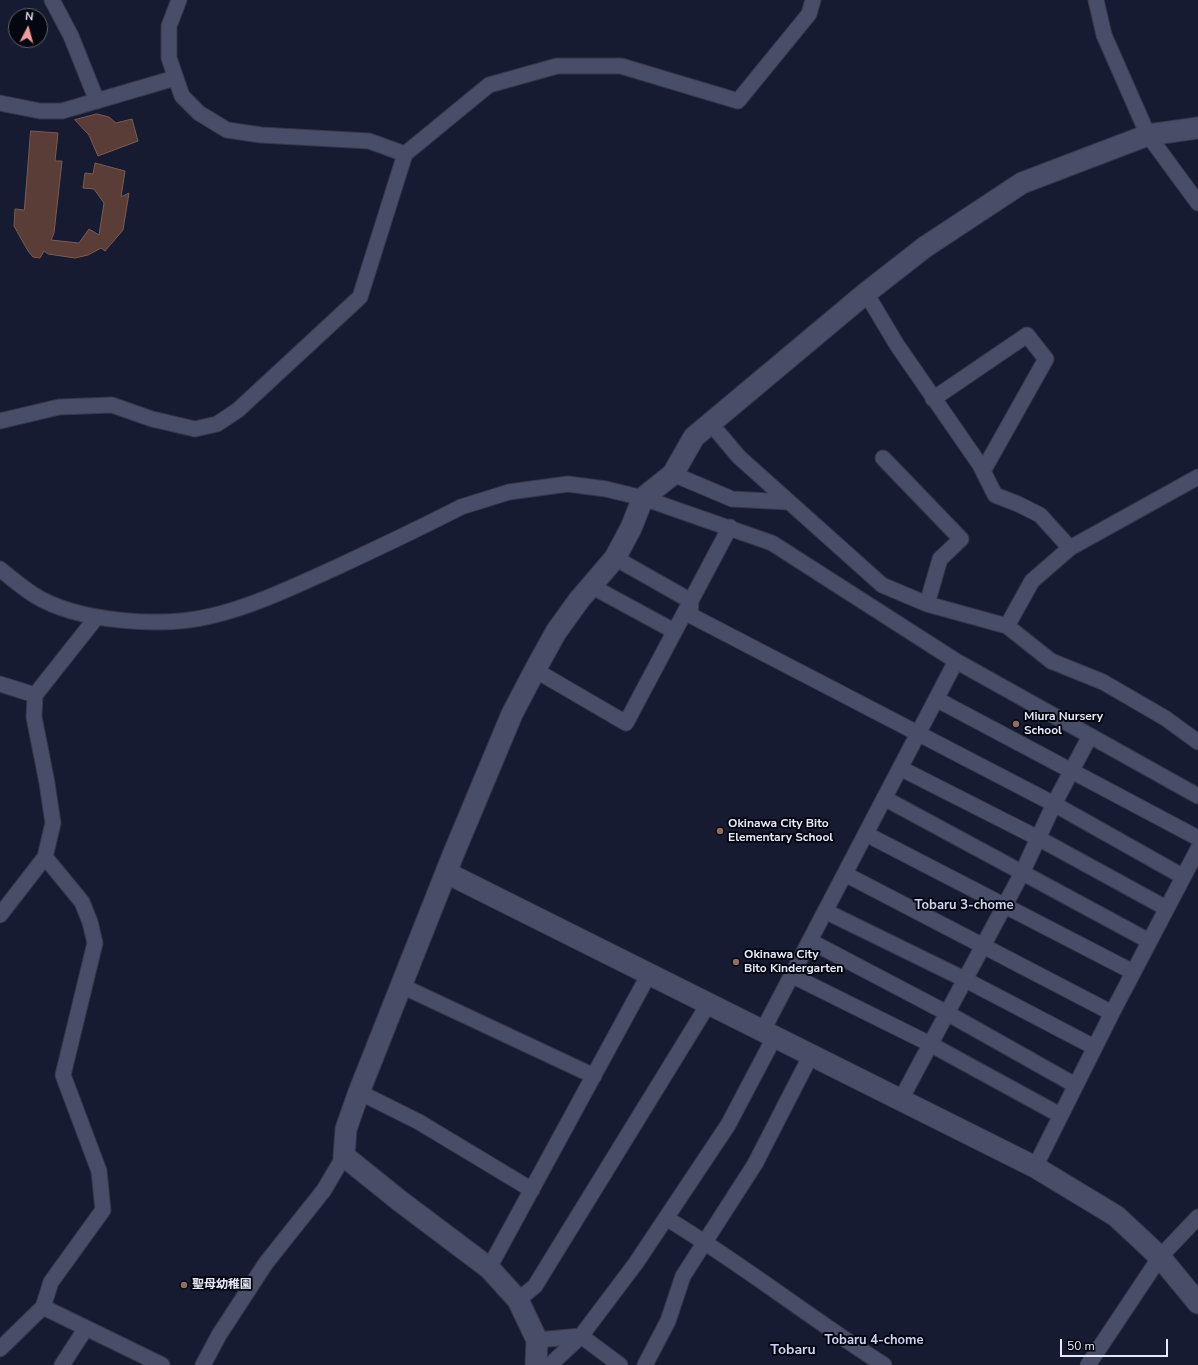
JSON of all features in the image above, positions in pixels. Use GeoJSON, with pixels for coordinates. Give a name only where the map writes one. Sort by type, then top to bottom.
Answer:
{"type":"FeatureCollection","features":[{"type":"Feature","properties":{"kind":"street"},"geometry":{"type":"LineString","coordinates":[[52,0],[71,36],[97,101]]}},
{"type":"Feature","properties":{"kind":"street"},"geometry":{"type":"LineString","coordinates":[[179,0],[169,26],[169,58],[182,96],[199,113],[227,130],[260,136],[369,141],[406,154]]}},
{"type":"Feature","properties":{"kind":"street"},"geometry":{"type":"LineString","coordinates":[[0,421],[59,407],[112,405],[152,419],[196,429],[222,421],[238,410],[360,297],[406,154],[489,85],[557,66],[621,66],[738,101],[809,14],[813,0]]}},
{"type":"Feature","properties":{"kind":"street"},"geometry":{"type":"LineString","coordinates":[[1096,0],[1104,35],[1148,135],[1198,203]]}},
{"type":"Feature","properties":{"kind":"street"},"geometry":{"type":"LineString","coordinates":[[0,103],[40,111],[62,111],[175,78]]}},
{"type":"Feature","properties":{"kind":"street"},"geometry":{"type":"LineString","coordinates":[[203,1365],[219,1335],[266,1263],[324,1190],[344,1156],[346,1129],[359,1092],[512,714],[556,632],[591,586],[615,558],[631,528],[643,498],[673,474],[694,437],[866,293],[925,247],[1022,183],[1148,135],[1198,128]]}},
{"type":"Feature","properties":{"kind":"street"},"geometry":{"type":"LineString","coordinates":[[866,293],[897,345],[983,471],[995,495],[1040,514],[1070,548]]}},
{"type":"Feature","properties":{"kind":"street"},"geometry":{"type":"LineString","coordinates":[[933,399],[1028,335],[1046,359],[983,471]]}},
{"type":"Feature","properties":{"kind":"street"},"geometry":{"type":"LineString","coordinates":[[711,424],[739,457],[788,502],[850,554],[882,585],[927,604],[1007,626],[1051,661],[1104,682],[1165,718],[1198,742]]}},
{"type":"Feature","properties":{"kind":"street"},"geometry":{"type":"LineString","coordinates":[[883,458],[961,539],[940,559],[927,604]]}},
{"type":"Feature","properties":{"kind":"street"},"geometry":{"type":"LineString","coordinates":[[673,474],[732,498],[788,502]]}},
{"type":"Feature","properties":{"kind":"street"},"geometry":{"type":"LineString","coordinates":[[1007,626],[1032,581],[1070,548],[1198,477]]}},
{"type":"Feature","properties":{"kind":"street"},"geometry":{"type":"LineString","coordinates":[[0,569],[34,595],[64,609],[96,618],[181,621],[218,614],[252,604],[293,588],[461,507],[509,492],[568,484],[606,489],[643,498],[772,542],[956,661],[1198,796]]}},
{"type":"Feature","properties":{"kind":"street"},"geometry":{"type":"LineString","coordinates":[[535,670],[626,723],[730,527]]}},
{"type":"Feature","properties":{"kind":"street"},"geometry":{"type":"LineString","coordinates":[[615,558],[691,600]]}},
{"type":"Feature","properties":{"kind":"street"},"geometry":{"type":"LineString","coordinates":[[591,586],[674,631]]}},
{"type":"Feature","properties":{"kind":"street"},"geometry":{"type":"LineString","coordinates":[[691,600],[690,615],[1054,804],[1182,876]]}},
{"type":"Feature","properties":{"kind":"street"},"geometry":{"type":"LineString","coordinates":[[0,915],[45,857],[53,823],[34,717],[35,695],[96,618]]}},
{"type":"Feature","properties":{"kind":"street"},"geometry":{"type":"LineString","coordinates":[[550,1365],[581,1336],[636,1263],[728,1125],[769,1033],[792,976],[956,661]]}},
{"type":"Feature","properties":{"kind":"street"},"geometry":{"type":"LineString","coordinates":[[0,684],[35,695]]}},
{"type":"Feature","properties":{"kind":"street"},"geometry":{"type":"LineString","coordinates":[[936,699],[1071,772],[1198,838]]}},
{"type":"Feature","properties":{"kind":"street"},"geometry":{"type":"LineString","coordinates":[[900,1101],[1022,873],[1054,804],[1090,736]]}},
{"type":"Feature","properties":{"kind":"street"},"geometry":{"type":"LineString","coordinates":[[900,768],[1038,838],[1166,908]]}},
{"type":"Feature","properties":{"kind":"street"},"geometry":{"type":"LineString","coordinates":[[884,798],[1149,941]]}},
{"type":"Feature","properties":{"kind":"street"},"geometry":{"type":"LineString","coordinates":[[866,834],[1004,907],[1133,972]]}},
{"type":"Feature","properties":{"kind":"street"},"geometry":{"type":"LineString","coordinates":[[1034,1167],[1182,876],[1198,849]]}},
{"type":"Feature","properties":{"kind":"street"},"geometry":{"type":"LineString","coordinates":[[0,1349],[43,1307],[51,1282],[103,1210],[99,1171],[63,1075],[95,943],[90,922],[82,902],[45,857]]}},
{"type":"Feature","properties":{"kind":"street"},"geometry":{"type":"LineString","coordinates":[[447,873],[1034,1167],[1116,1216],[1160,1257],[1198,1303]]}},
{"type":"Feature","properties":{"kind":"street"},"geometry":{"type":"LineString","coordinates":[[844,874],[1112,1013]]}},
{"type":"Feature","properties":{"kind":"street"},"geometry":{"type":"LineString","coordinates":[[825,911],[964,979],[1094,1047]]}},
{"type":"Feature","properties":{"kind":"street"},"geometry":{"type":"LineString","coordinates":[[810,941],[947,1013],[1075,1085]]}},
{"type":"Feature","properties":{"kind":"street"},"geometry":{"type":"LineString","coordinates":[[489,1268],[649,974]]}},
{"type":"Feature","properties":{"kind":"street"},"geometry":{"type":"LineString","coordinates":[[792,976],[930,1044],[1060,1115]]}},
{"type":"Feature","properties":{"kind":"street"},"geometry":{"type":"LineString","coordinates":[[402,986],[594,1076]]}},
{"type":"Feature","properties":{"kind":"street"},"geometry":{"type":"LineString","coordinates":[[518,1300],[535,1286],[709,1004]]}},
{"type":"Feature","properties":{"kind":"street"},"geometry":{"type":"LineString","coordinates":[[645,1365],[668,1321],[683,1276],[755,1164],[811,1055]]}},
{"type":"Feature","properties":{"kind":"street"},"geometry":{"type":"LineString","coordinates":[[359,1092],[419,1122],[532,1190]]}},
{"type":"Feature","properties":{"kind":"street"},"geometry":{"type":"LineString","coordinates":[[344,1156],[400,1201],[489,1268],[518,1300],[537,1340],[536,1365]]}},
{"type":"Feature","properties":{"kind":"street"},"geometry":{"type":"LineString","coordinates":[[1088,1365],[1160,1257],[1198,1217]]}},
{"type":"Feature","properties":{"kind":"street"},"geometry":{"type":"LineString","coordinates":[[666,1218],[705,1242],[830,1330],[884,1365]]}},
{"type":"Feature","properties":{"kind":"street"},"geometry":{"type":"LineString","coordinates":[[43,1307],[162,1365]]}},
{"type":"Feature","properties":{"kind":"street"},"geometry":{"type":"LineString","coordinates":[[62,1365],[86,1328]]}},
{"type":"Feature","properties":{"kind":"street"},"geometry":{"type":"LineString","coordinates":[[537,1340],[581,1336],[620,1365]]}},
{"type":"Feature","properties":{"kind":"building"},"geometry":{"type":"Polygon","coordinates":[[[97,114],[109,117],[116,123],[132,119],[138,141],[98,156],[89,135],[75,120],[97,114]]]}},
{"type":"Feature","properties":{"kind":"building"},"geometry":{"type":"Polygon","coordinates":[[[31,131],[58,133],[55,161],[62,161],[54,233],[51,240],[79,243],[89,229],[99,235],[104,203],[94,189],[83,188],[85,173],[93,174],[95,163],[125,171],[121,197],[129,193],[123,230],[105,251],[101,248],[88,255],[75,258],[48,254],[44,251],[40,258],[33,257],[28,251],[14,226],[15,209],[24,210],[31,131]]]}},
{"type":"Feature","properties":{"kind":"place","name":"Miura Nursery School"},"geometry":{"type":"Point","coordinates":[1016,724]}},
{"type":"Feature","properties":{"kind":"place","name":"Okinawa City Bito Elementary School"},"geometry":{"type":"Point","coordinates":[720,831]}},
{"type":"Feature","properties":{"kind":"place","name":"Okinawa City Bito Kindergarten"},"geometry":{"type":"Point","coordinates":[736,962]}},
{"type":"Feature","properties":{"kind":"place","name":"聖母幼稚園"},"geometry":{"type":"Point","coordinates":[184,1285]}},
{"type":"Feature","properties":{"kind":"district","name":"Tobaru 3-chome"},"geometry":{"type":"Point","coordinates":[964,906]}},
{"type":"Feature","properties":{"kind":"district","name":"Tobaru 4-chome"},"geometry":{"type":"Point","coordinates":[874,1341]}},
{"type":"Feature","properties":{"kind":"district","name":"Tobaru"},"geometry":{"type":"Point","coordinates":[793,1351]}}]}
